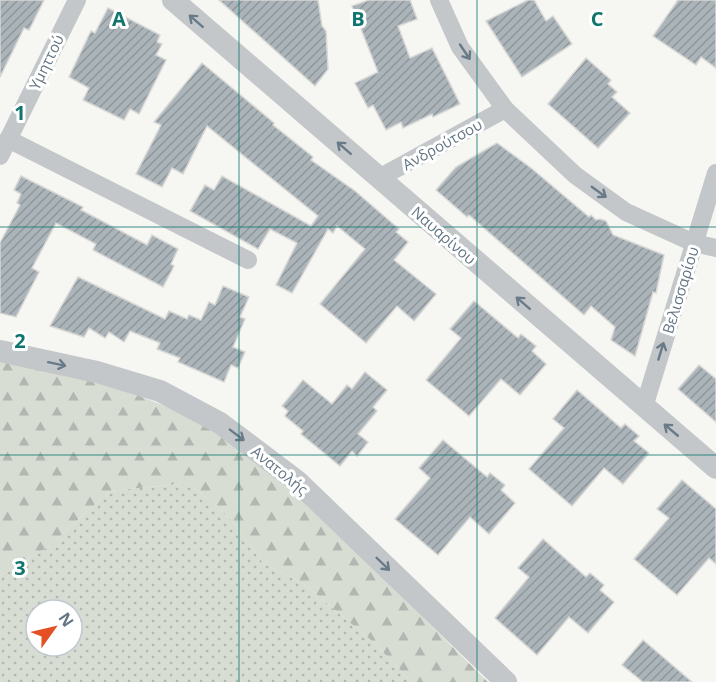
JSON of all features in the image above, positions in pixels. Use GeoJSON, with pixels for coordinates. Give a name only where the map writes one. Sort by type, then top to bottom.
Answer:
{"type":"FeatureCollection","features":[{"type":"Feature","properties":{"kind":"street","name":"Υμηττού"},"geometry":{"type":"LineString","coordinates":[[4,148],[77,0]]}},
{"type":"Feature","properties":{"kind":"street","name":"Ναυαρίνου"},"geometry":{"type":"LineString","coordinates":[[173,0],[716,468]]}},
{"type":"Feature","properties":{"kind":"street"},"geometry":{"type":"LineString","coordinates":[[439,0],[460,47],[505,109],[575,175],[626,212],[694,243],[716,248]]}},
{"type":"Feature","properties":{"kind":"street","name":"Ανδρούτσου"},"geometry":{"type":"LineString","coordinates":[[379,178],[505,109]]}},
{"type":"Feature","properties":{"kind":"street"},"geometry":{"type":"LineString","coordinates":[[4,148],[248,260]]}},
{"type":"Feature","properties":{"kind":"street","name":"Βελισσαρίου"},"geometry":{"type":"LineString","coordinates":[[644,407],[716,174]]}},
{"type":"Feature","properties":{"kind":"street","name":"Ανατολής"},"geometry":{"type":"LineString","coordinates":[[0,351],[96,372],[160,391],[220,423],[297,481],[506,682]]}},
{"type":"Feature","properties":{"kind":"green space"},"geometry":{"type":"Polygon","coordinates":[[[0,361],[91,377],[203,421],[293,489],[488,682],[412,682],[372,641],[304,584],[263,563],[228,516],[188,483],[110,491],[48,547],[0,576],[0,361]]]}},
{"type":"Feature","properties":{"kind":"green space"},"geometry":{"type":"Polygon","coordinates":[[[188,483],[228,516],[263,563],[304,584],[372,641],[412,682],[0,682],[0,576],[48,547],[110,491],[188,483]]]}},
{"type":"Feature","properties":{"kind":"building"},"geometry":{"type":"Polygon","coordinates":[[[0,0],[44,0],[29,30],[24,28],[0,77],[0,0]]]}},
{"type":"Feature","properties":{"kind":"building"},"geometry":{"type":"Polygon","coordinates":[[[219,0],[318,0],[322,26],[326,31],[328,69],[315,86],[219,0]]]}},
{"type":"Feature","properties":{"kind":"building"},"geometry":{"type":"Polygon","coordinates":[[[369,0],[410,0],[417,19],[398,26],[410,58],[432,48],[460,104],[403,128],[401,122],[386,130],[373,105],[368,108],[355,83],[378,72],[352,6],[369,0]]]}},
{"type":"Feature","properties":{"kind":"building"},"geometry":{"type":"Polygon","coordinates":[[[528,0],[534,0],[546,21],[553,16],[572,44],[522,77],[486,21],[528,0]]]}},
{"type":"Feature","properties":{"kind":"building"},"geometry":{"type":"Polygon","coordinates":[[[678,0],[716,0],[716,68],[701,57],[696,65],[653,36],[678,0]]]}},
{"type":"Feature","properties":{"kind":"building"},"geometry":{"type":"Polygon","coordinates":[[[108,8],[160,35],[157,42],[162,44],[156,55],[166,60],[139,114],[130,109],[124,120],[83,100],[89,88],[69,77],[91,31],[95,33],[108,8]]]}},
{"type":"Feature","properties":{"kind":"building"},"geometry":{"type":"Polygon","coordinates":[[[586,58],[611,80],[608,84],[617,92],[612,97],[630,113],[598,148],[548,104],[586,58]]]}},
{"type":"Feature","properties":{"kind":"building"},"geometry":{"type":"Polygon","coordinates":[[[202,63],[313,157],[311,160],[355,191],[399,229],[396,232],[408,242],[394,260],[436,294],[414,321],[397,306],[366,343],[320,304],[365,249],[337,226],[333,233],[328,229],[292,293],[276,285],[297,243],[270,229],[258,249],[190,211],[205,185],[214,190],[222,176],[311,226],[318,216],[207,126],[183,174],[172,168],[162,187],[136,174],[161,125],[154,122],[202,63]]]}},
{"type":"Feature","properties":{"kind":"building"},"geometry":{"type":"Polygon","coordinates":[[[497,143],[531,168],[589,217],[591,215],[596,220],[606,221],[613,235],[664,255],[656,293],[653,292],[635,356],[611,340],[615,327],[591,306],[584,315],[469,215],[467,217],[436,190],[456,167],[497,143]]]}},
{"type":"Feature","properties":{"kind":"building"},"geometry":{"type":"Polygon","coordinates":[[[21,176],[83,207],[81,210],[147,245],[152,235],[178,249],[171,264],[174,266],[163,287],[93,250],[96,244],[56,223],[32,268],[39,272],[16,317],[0,313],[0,243],[20,205],[17,203],[21,194],[14,190],[21,176]]]}},
{"type":"Feature","properties":{"kind":"building"},"geometry":{"type":"Polygon","coordinates":[[[78,277],[165,319],[169,311],[187,319],[189,315],[201,320],[209,302],[215,305],[223,286],[249,297],[240,317],[245,319],[233,347],[245,352],[238,368],[231,365],[224,382],[178,362],[180,358],[157,349],[160,343],[130,331],[124,342],[109,332],[105,338],[89,328],[84,337],[50,326],[78,277]]]}},
{"type":"Feature","properties":{"kind":"building"},"geometry":{"type":"Polygon","coordinates":[[[474,301],[518,338],[521,334],[536,346],[532,351],[546,364],[520,395],[501,379],[469,416],[426,380],[461,338],[450,329],[474,301]]]}},
{"type":"Feature","properties":{"kind":"building"},"geometry":{"type":"Polygon","coordinates":[[[699,365],[716,379],[716,422],[678,389],[699,365]]]}},
{"type":"Feature","properties":{"kind":"building"},"geometry":{"type":"Polygon","coordinates":[[[365,372],[387,390],[373,407],[377,411],[358,434],[368,442],[357,456],[352,451],[340,466],[301,434],[303,431],[285,416],[288,411],[282,406],[303,380],[332,404],[347,385],[352,389],[365,372]]]}},
{"type":"Feature","properties":{"kind":"building"},"geometry":{"type":"Polygon","coordinates":[[[577,390],[621,428],[625,424],[639,436],[634,441],[649,453],[623,484],[604,468],[572,506],[529,469],[564,428],[553,419],[577,390]]]}},
{"type":"Feature","properties":{"kind":"building"},"geometry":{"type":"Polygon","coordinates":[[[443,440],[487,477],[490,473],[505,485],[501,490],[515,503],[489,534],[470,517],[438,555],[395,519],[430,478],[419,468],[443,440]]]}},
{"type":"Feature","properties":{"kind":"building"},"geometry":{"type":"Polygon","coordinates":[[[682,480],[716,509],[716,564],[709,558],[677,595],[634,559],[669,518],[657,509],[682,480]]]}},
{"type":"Feature","properties":{"kind":"building"},"geometry":{"type":"Polygon","coordinates":[[[543,539],[586,577],[590,573],[604,585],[600,590],[614,602],[588,633],[569,617],[537,655],[495,618],[529,577],[518,568],[543,539]]]}},
{"type":"Feature","properties":{"kind":"building"},"geometry":{"type":"Polygon","coordinates":[[[643,640],[692,682],[643,682],[622,665],[643,640]]]}}]}
